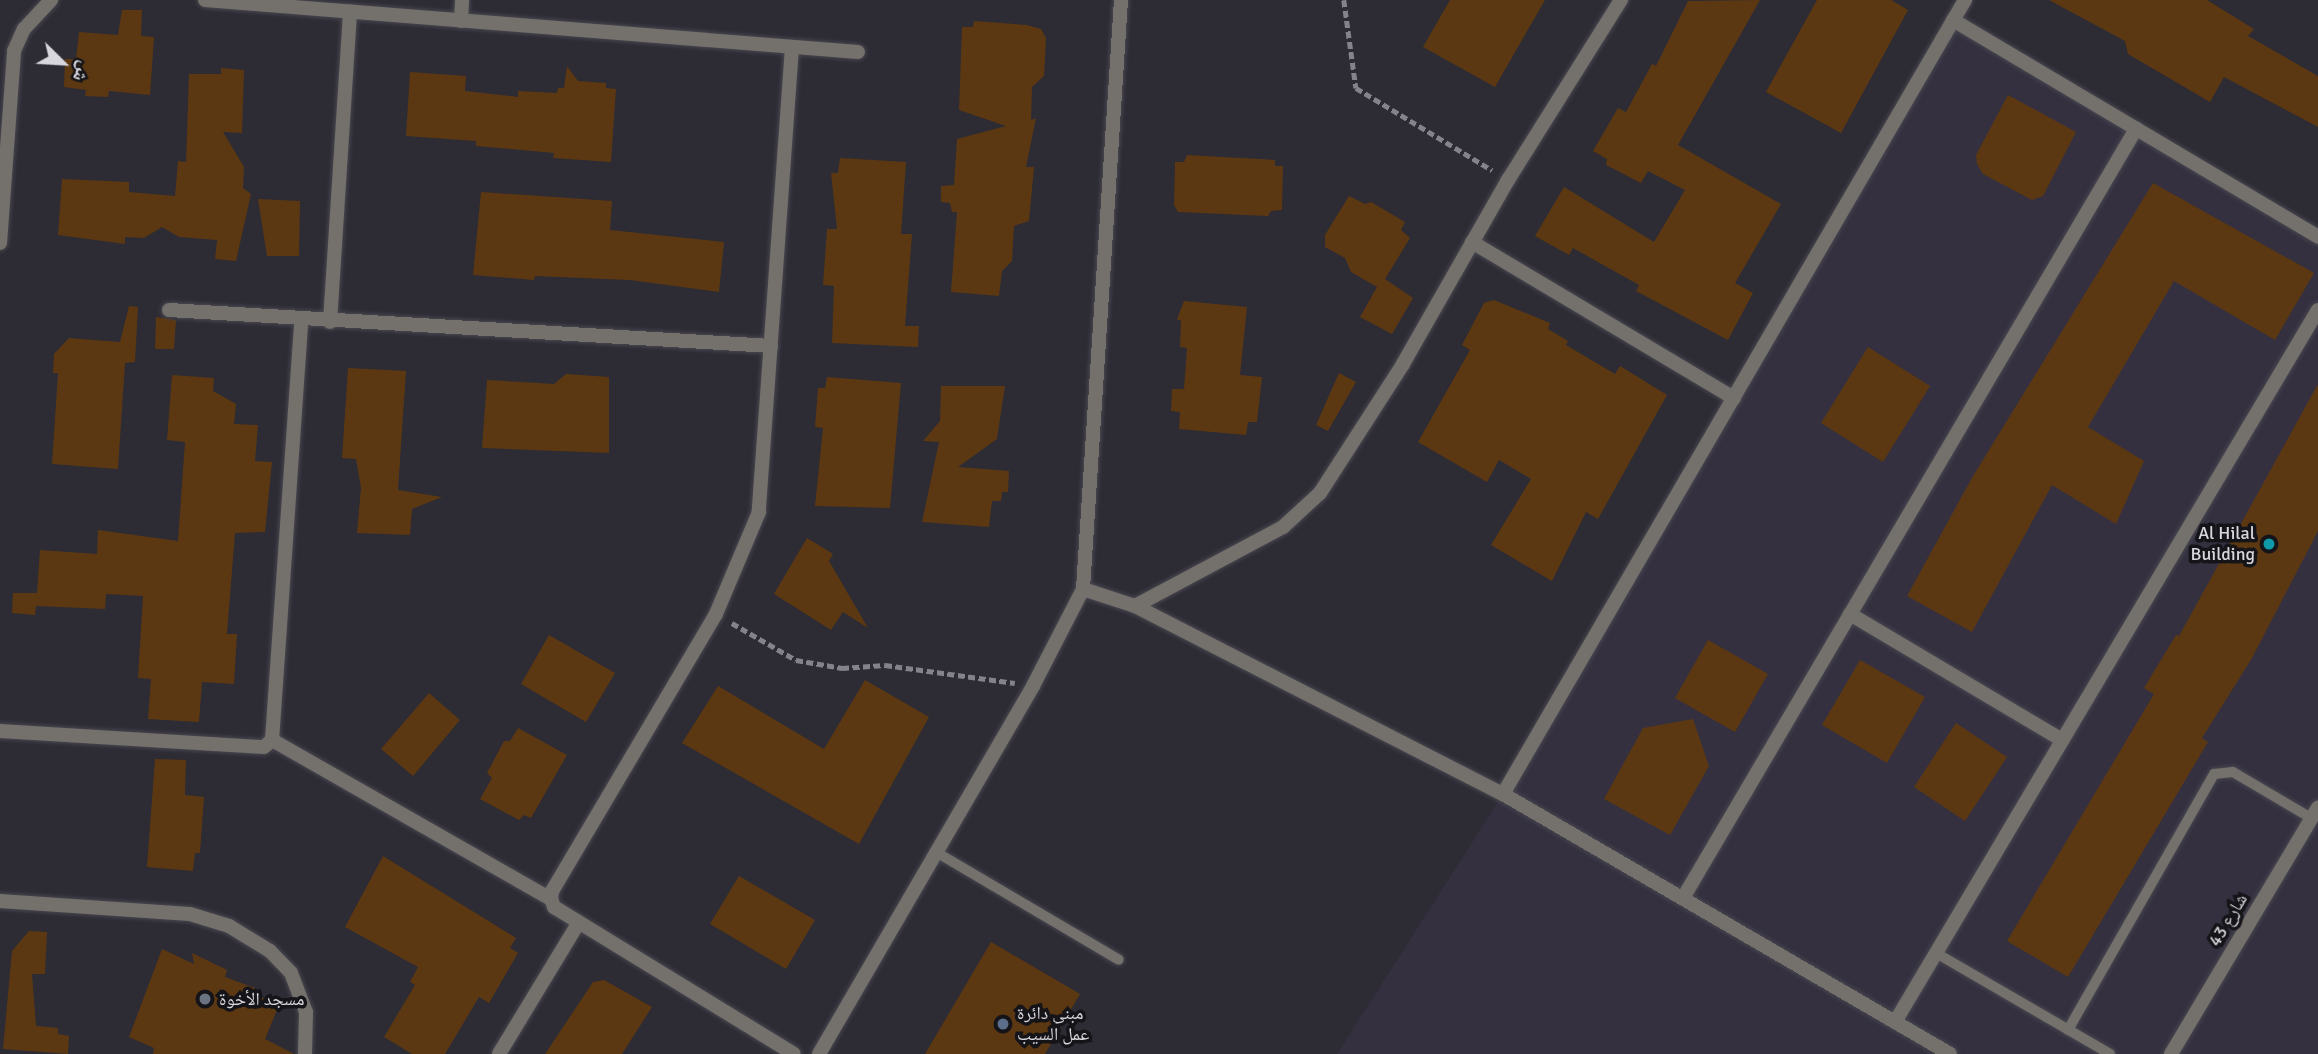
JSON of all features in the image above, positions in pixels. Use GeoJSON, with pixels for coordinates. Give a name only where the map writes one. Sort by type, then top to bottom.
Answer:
{"type":"FeatureCollection","features":[{"type":"Feature","properties":{"kind":"street"},"geometry":{"type":"LineString","coordinates":[[0,243],[14,51],[24,29],[51,0]]}},
{"type":"Feature","properties":{"kind":"street"},"geometry":{"type":"LineString","coordinates":[[205,0],[858,52]]}},
{"type":"Feature","properties":{"kind":"street"},"geometry":{"type":"LineString","coordinates":[[461,21],[463,0]]}},
{"type":"Feature","properties":{"kind":"street"},"geometry":{"type":"LineString","coordinates":[[818,1054],[1034,686],[1083,589],[1121,0]]}},
{"type":"Feature","properties":{"kind":"street"},"geometry":{"type":"LineString","coordinates":[[1135,606],[1283,527],[1320,493],[1403,364],[1508,180],[1622,0]]}},
{"type":"Feature","properties":{"kind":"street"},"geometry":{"type":"LineString","coordinates":[[1503,794],[1965,0]]}},
{"type":"Feature","properties":{"kind":"street"},"geometry":{"type":"LineString","coordinates":[[330,322],[350,12]]}},
{"type":"Feature","properties":{"kind":"street"},"geometry":{"type":"LineString","coordinates":[[1953,20],[2318,237]]}},
{"type":"Feature","properties":{"kind":"street"},"geometry":{"type":"LineString","coordinates":[[792,47],[759,512],[716,614],[551,891],[551,899],[554,907],[794,1054]]}},
{"type":"Feature","properties":{"kind":"street"},"geometry":{"type":"LineString","coordinates":[[1683,898],[2136,129]]}},
{"type":"Feature","properties":{"kind":"street"},"geometry":{"type":"LineString","coordinates":[[1472,242],[1734,398]]}},
{"type":"Feature","properties":{"kind":"street"},"geometry":{"type":"LineString","coordinates":[[169,310],[301,321],[771,346]]}},
{"type":"Feature","properties":{"kind":"street"},"geometry":{"type":"LineString","coordinates":[[1895,1022],[2318,310]]}},
{"type":"Feature","properties":{"kind":"street"},"geometry":{"type":"LineString","coordinates":[[0,731],[264,747],[272,740],[301,321]]}},
{"type":"Feature","properties":{"kind":"street"},"geometry":{"type":"LineString","coordinates":[[1083,589],[1135,606],[1503,794],[1950,1054]]}},
{"type":"Feature","properties":{"kind":"street"},"geometry":{"type":"LineString","coordinates":[[1850,614],[2062,740]]}},
{"type":"Feature","properties":{"kind":"street"},"geometry":{"type":"LineString","coordinates":[[272,740],[551,899]]}},
{"type":"Feature","properties":{"kind":"street","name":"شارع 43"},"geometry":{"type":"LineString","coordinates":[[2171,1054],[2314,813]]}},
{"type":"Feature","properties":{"kind":"street"},"geometry":{"type":"LineString","coordinates":[[0,901],[190,914],[229,926],[270,951],[291,972],[306,1012],[305,1054]]}},
{"type":"Feature","properties":{"kind":"street"},"geometry":{"type":"LineString","coordinates":[[499,1054],[579,922]]}},
{"type":"Feature","properties":{"kind":"lane"},"geometry":{"type":"LineString","coordinates":[[2068,1030],[2214,774],[2233,772],[2314,813]]}},
{"type":"Feature","properties":{"kind":"lane"},"geometry":{"type":"LineString","coordinates":[[936,852],[1119,960]]}},
{"type":"Feature","properties":{"kind":"lane"},"geometry":{"type":"LineString","coordinates":[[1936,953],[2110,1054]]}},
{"type":"Feature","properties":{"kind":"path"},"geometry":{"type":"LineString","coordinates":[[1344,0],[1356,88],[1508,180]]}},
{"type":"Feature","properties":{"kind":"path"},"geometry":{"type":"LineString","coordinates":[[716,614],[796,660],[842,668],[885,665],[1034,686]]}},
{"type":"Feature","properties":{"kind":"shaded area"},"geometry":{"type":"Polygon","coordinates":[[[1953,20],[2318,237],[2318,1054],[1337,1054],[1503,794],[1953,20]]]}},
{"type":"Feature","properties":{"kind":"building"},"geometry":{"type":"Polygon","coordinates":[[[1450,0],[1545,0],[1495,87],[1423,47],[1450,0]]]}},
{"type":"Feature","properties":{"kind":"building"},"geometry":{"type":"Polygon","coordinates":[[[1760,0],[1678,145],[1781,204],[1735,283],[1753,293],[1728,340],[1636,291],[1639,285],[1573,248],[1569,255],[1535,236],[1564,187],[1654,242],[1685,190],[1648,171],[1641,183],[1606,165],[1607,159],[1593,151],[1618,108],[1626,112],[1652,64],[1656,66],[1688,1],[1760,0]]]}},
{"type":"Feature","properties":{"kind":"building"},"geometry":{"type":"Polygon","coordinates":[[[1817,0],[1891,0],[1908,10],[1841,133],[1766,92],[1817,0]]]}},
{"type":"Feature","properties":{"kind":"building"},"geometry":{"type":"Polygon","coordinates":[[[2049,0],[2207,0],[2254,29],[2248,36],[2318,76],[2318,127],[2224,77],[2210,102],[2128,54],[2125,41],[2049,0]]]}},
{"type":"Feature","properties":{"kind":"building"},"geometry":{"type":"Polygon","coordinates":[[[122,10],[142,10],[141,36],[154,37],[150,95],[109,91],[108,97],[85,96],[86,90],[64,87],[65,59],[76,59],[79,32],[118,35],[122,10]]]}},
{"type":"Feature","properties":{"kind":"building"},"geometry":{"type":"Polygon","coordinates":[[[974,21],[1027,25],[1041,29],[1046,38],[1044,76],[1032,87],[1031,120],[1036,118],[1026,167],[1034,167],[1029,221],[1014,226],[1012,261],[1002,271],[999,296],[951,292],[957,212],[952,212],[950,203],[941,202],[941,186],[954,185],[957,139],[1006,126],[959,110],[962,27],[973,27],[974,21]]]}},
{"type":"Feature","properties":{"kind":"building"},"geometry":{"type":"Polygon","coordinates":[[[567,66],[578,81],[606,83],[606,88],[616,89],[611,162],[553,158],[554,153],[476,146],[476,141],[406,136],[410,72],[466,76],[465,91],[518,97],[518,91],[557,93],[558,88],[564,88],[567,66]]]}},
{"type":"Feature","properties":{"kind":"building"},"geometry":{"type":"Polygon","coordinates":[[[221,68],[244,70],[242,133],[223,132],[244,167],[243,188],[251,194],[236,261],[215,259],[217,240],[179,237],[162,227],[144,238],[125,237],[125,244],[58,235],[62,179],[129,182],[129,192],[175,196],[178,161],[186,162],[189,74],[221,74],[221,68]]]}},
{"type":"Feature","properties":{"kind":"building"},"geometry":{"type":"Polygon","coordinates":[[[2008,95],[2076,132],[2043,196],[2032,200],[1983,174],[1977,164],[1976,155],[2008,95]]]}},
{"type":"Feature","properties":{"kind":"building"},"geometry":{"type":"Polygon","coordinates":[[[1187,155],[1275,160],[1275,166],[1283,166],[1282,210],[1271,211],[1268,216],[1178,212],[1174,205],[1175,162],[1184,162],[1187,155]]]}},
{"type":"Feature","properties":{"kind":"building"},"geometry":{"type":"Polygon","coordinates":[[[840,158],[906,162],[901,234],[912,234],[905,326],[919,326],[918,347],[832,343],[834,286],[823,285],[827,229],[837,229],[831,173],[838,173],[840,158]]]}},
{"type":"Feature","properties":{"kind":"building"},"geometry":{"type":"Polygon","coordinates":[[[2153,183],[2314,273],[2275,340],[2174,281],[2088,427],[2144,461],[2116,524],[2052,485],[1972,632],[1907,596],[1973,476],[2153,183]]]}},
{"type":"Feature","properties":{"kind":"building"},"geometry":{"type":"Polygon","coordinates":[[[481,192],[612,201],[610,230],[724,242],[719,292],[630,280],[535,276],[534,280],[473,275],[481,192]]]}},
{"type":"Feature","properties":{"kind":"building"},"geometry":{"type":"Polygon","coordinates":[[[1349,196],[1365,204],[1371,202],[1405,222],[1401,230],[1410,238],[1385,279],[1413,298],[1392,334],[1360,317],[1377,287],[1351,272],[1345,258],[1325,247],[1325,235],[1349,196]]]}},
{"type":"Feature","properties":{"kind":"building"},"geometry":{"type":"Polygon","coordinates":[[[258,199],[300,201],[299,256],[267,256],[258,199]]]}},
{"type":"Feature","properties":{"kind":"building"},"geometry":{"type":"Polygon","coordinates":[[[1494,300],[1550,323],[1548,329],[1568,341],[1566,345],[1615,374],[1620,366],[1667,395],[1598,519],[1586,512],[1552,581],[1491,545],[1531,479],[1499,460],[1487,482],[1418,442],[1470,350],[1462,345],[1484,303],[1494,300]]]}},
{"type":"Feature","properties":{"kind":"building"},"geometry":{"type":"Polygon","coordinates":[[[1184,301],[1247,307],[1240,375],[1262,377],[1257,422],[1248,422],[1246,435],[1179,429],[1180,412],[1171,411],[1172,389],[1184,389],[1187,348],[1180,347],[1181,321],[1177,319],[1184,301]]]}},
{"type":"Feature","properties":{"kind":"building"},"geometry":{"type":"Polygon","coordinates":[[[129,306],[138,307],[135,362],[125,363],[118,469],[52,464],[58,373],[53,373],[54,354],[69,338],[120,342],[129,306]]]}},
{"type":"Feature","properties":{"kind":"building"},"geometry":{"type":"Polygon","coordinates":[[[156,317],[176,320],[174,349],[155,349],[156,317]]]}},
{"type":"Feature","properties":{"kind":"building"},"geometry":{"type":"Polygon","coordinates":[[[1868,347],[1930,386],[1883,462],[1821,423],[1868,347]]]}},
{"type":"Feature","properties":{"kind":"building"},"geometry":{"type":"Polygon","coordinates":[[[348,368],[406,371],[398,490],[442,497],[412,509],[410,535],[357,533],[361,488],[356,459],[342,458],[348,368]]]}},
{"type":"Feature","properties":{"kind":"building"},"geometry":{"type":"Polygon","coordinates":[[[1339,373],[1356,382],[1328,431],[1316,425],[1339,373]]]}},
{"type":"Feature","properties":{"kind":"building"},"geometry":{"type":"Polygon","coordinates":[[[566,374],[609,377],[609,453],[482,448],[487,380],[554,384],[566,374]]]}},
{"type":"Feature","properties":{"kind":"building"},"geometry":{"type":"Polygon","coordinates":[[[172,375],[214,378],[213,391],[236,404],[234,424],[258,425],[255,461],[272,462],[265,532],[235,533],[227,634],[237,634],[234,684],[202,682],[199,722],[148,719],[151,679],[138,678],[143,596],[106,594],[105,609],[36,606],[35,615],[12,613],[13,593],[37,593],[40,550],[97,554],[98,530],[178,541],[185,442],[167,440],[172,375]]]}},
{"type":"Feature","properties":{"kind":"building"},"geometry":{"type":"Polygon","coordinates":[[[827,377],[901,383],[890,508],[815,506],[823,428],[815,427],[818,388],[825,388],[827,377]]]}},
{"type":"Feature","properties":{"kind":"building"},"geometry":{"type":"Polygon","coordinates":[[[2318,384],[2318,531],[2252,658],[2202,738],[2208,742],[2068,977],[2007,941],[2154,694],[2144,688],[2176,635],[2179,636],[2318,384]]]}},
{"type":"Feature","properties":{"kind":"building"},"geometry":{"type":"Polygon","coordinates":[[[941,386],[1005,386],[997,439],[958,467],[1009,471],[1008,492],[1002,492],[1001,501],[992,501],[989,527],[922,522],[939,442],[923,441],[940,421],[941,386]]]}},
{"type":"Feature","properties":{"kind":"building"},"geometry":{"type":"Polygon","coordinates":[[[807,538],[833,554],[829,561],[868,628],[843,612],[831,630],[774,594],[807,538]]]}},
{"type":"Feature","properties":{"kind":"building"},"geometry":{"type":"Polygon","coordinates":[[[549,635],[615,673],[586,722],[521,684],[549,635]]]}},
{"type":"Feature","properties":{"kind":"building"},"geometry":{"type":"Polygon","coordinates":[[[1708,640],[1768,674],[1735,732],[1675,698],[1708,640]]]}},
{"type":"Feature","properties":{"kind":"building"},"geometry":{"type":"Polygon","coordinates":[[[1860,660],[1925,697],[1887,763],[1822,725],[1860,660]]]}},
{"type":"Feature","properties":{"kind":"building"},"geometry":{"type":"Polygon","coordinates":[[[865,680],[929,717],[859,844],[682,743],[718,686],[824,749],[865,680]]]}},
{"type":"Feature","properties":{"kind":"building"},"geometry":{"type":"Polygon","coordinates":[[[429,693],[460,720],[413,776],[381,749],[429,693]]]}},
{"type":"Feature","properties":{"kind":"building"},"geometry":{"type":"Polygon","coordinates":[[[1693,719],[1709,766],[1670,835],[1604,799],[1643,728],[1693,719]]]}},
{"type":"Feature","properties":{"kind":"building"},"geometry":{"type":"Polygon","coordinates":[[[1956,723],[2007,757],[1965,821],[1914,787],[1956,723]]]}},
{"type":"Feature","properties":{"kind":"building"},"geometry":{"type":"Polygon","coordinates":[[[518,728],[567,755],[531,818],[524,815],[519,820],[480,799],[492,778],[487,773],[504,741],[510,741],[518,728]]]}},
{"type":"Feature","properties":{"kind":"building"},"geometry":{"type":"Polygon","coordinates":[[[155,759],[186,760],[185,795],[204,797],[200,853],[195,853],[193,871],[147,867],[155,759]]]}},
{"type":"Feature","properties":{"kind":"building"},"geometry":{"type":"Polygon","coordinates":[[[383,856],[516,938],[510,948],[518,953],[489,1003],[479,997],[445,1054],[412,1054],[384,1037],[415,985],[410,982],[418,967],[345,927],[383,856]]]}},
{"type":"Feature","properties":{"kind":"building"},"geometry":{"type":"Polygon","coordinates":[[[739,876],[815,920],[786,969],[710,924],[739,876]]]}},
{"type":"Feature","properties":{"kind":"building"},"geometry":{"type":"Polygon","coordinates":[[[29,931],[47,932],[45,974],[32,974],[36,1026],[58,1028],[58,1034],[69,1036],[68,1054],[3,1049],[12,951],[29,931]]]}},
{"type":"Feature","properties":{"kind":"building","name":"مبنى دائرة عمل السيب"},"geometry":{"type":"Polygon","coordinates":[[[991,942],[1080,994],[1045,1054],[925,1054],[991,942]]]}},
{"type":"Feature","properties":{"kind":"building","name":"مسجد الأخوة"},"geometry":{"type":"Polygon","coordinates":[[[162,949],[194,964],[192,953],[227,970],[225,977],[255,988],[254,994],[279,1005],[265,1039],[294,1054],[153,1054],[154,1048],[129,1037],[162,949]]]}},
{"type":"Feature","properties":{"kind":"building"},"geometry":{"type":"Polygon","coordinates":[[[604,980],[652,1007],[622,1054],[545,1054],[593,982],[604,980]]]}},
{"type":"Feature","properties":{"kind":"place","name":"Al Hilal Building"},"geometry":{"type":"Point","coordinates":[2269,544]}},
{"type":"Feature","properties":{"kind":"place","name":"مسجد الأخوة"},"geometry":{"type":"Point","coordinates":[205,999]}},
{"type":"Feature","properties":{"kind":"place","name":"مبنى دائرة عمل السيب"},"geometry":{"type":"Point","coordinates":[1003,1024]}}]}
